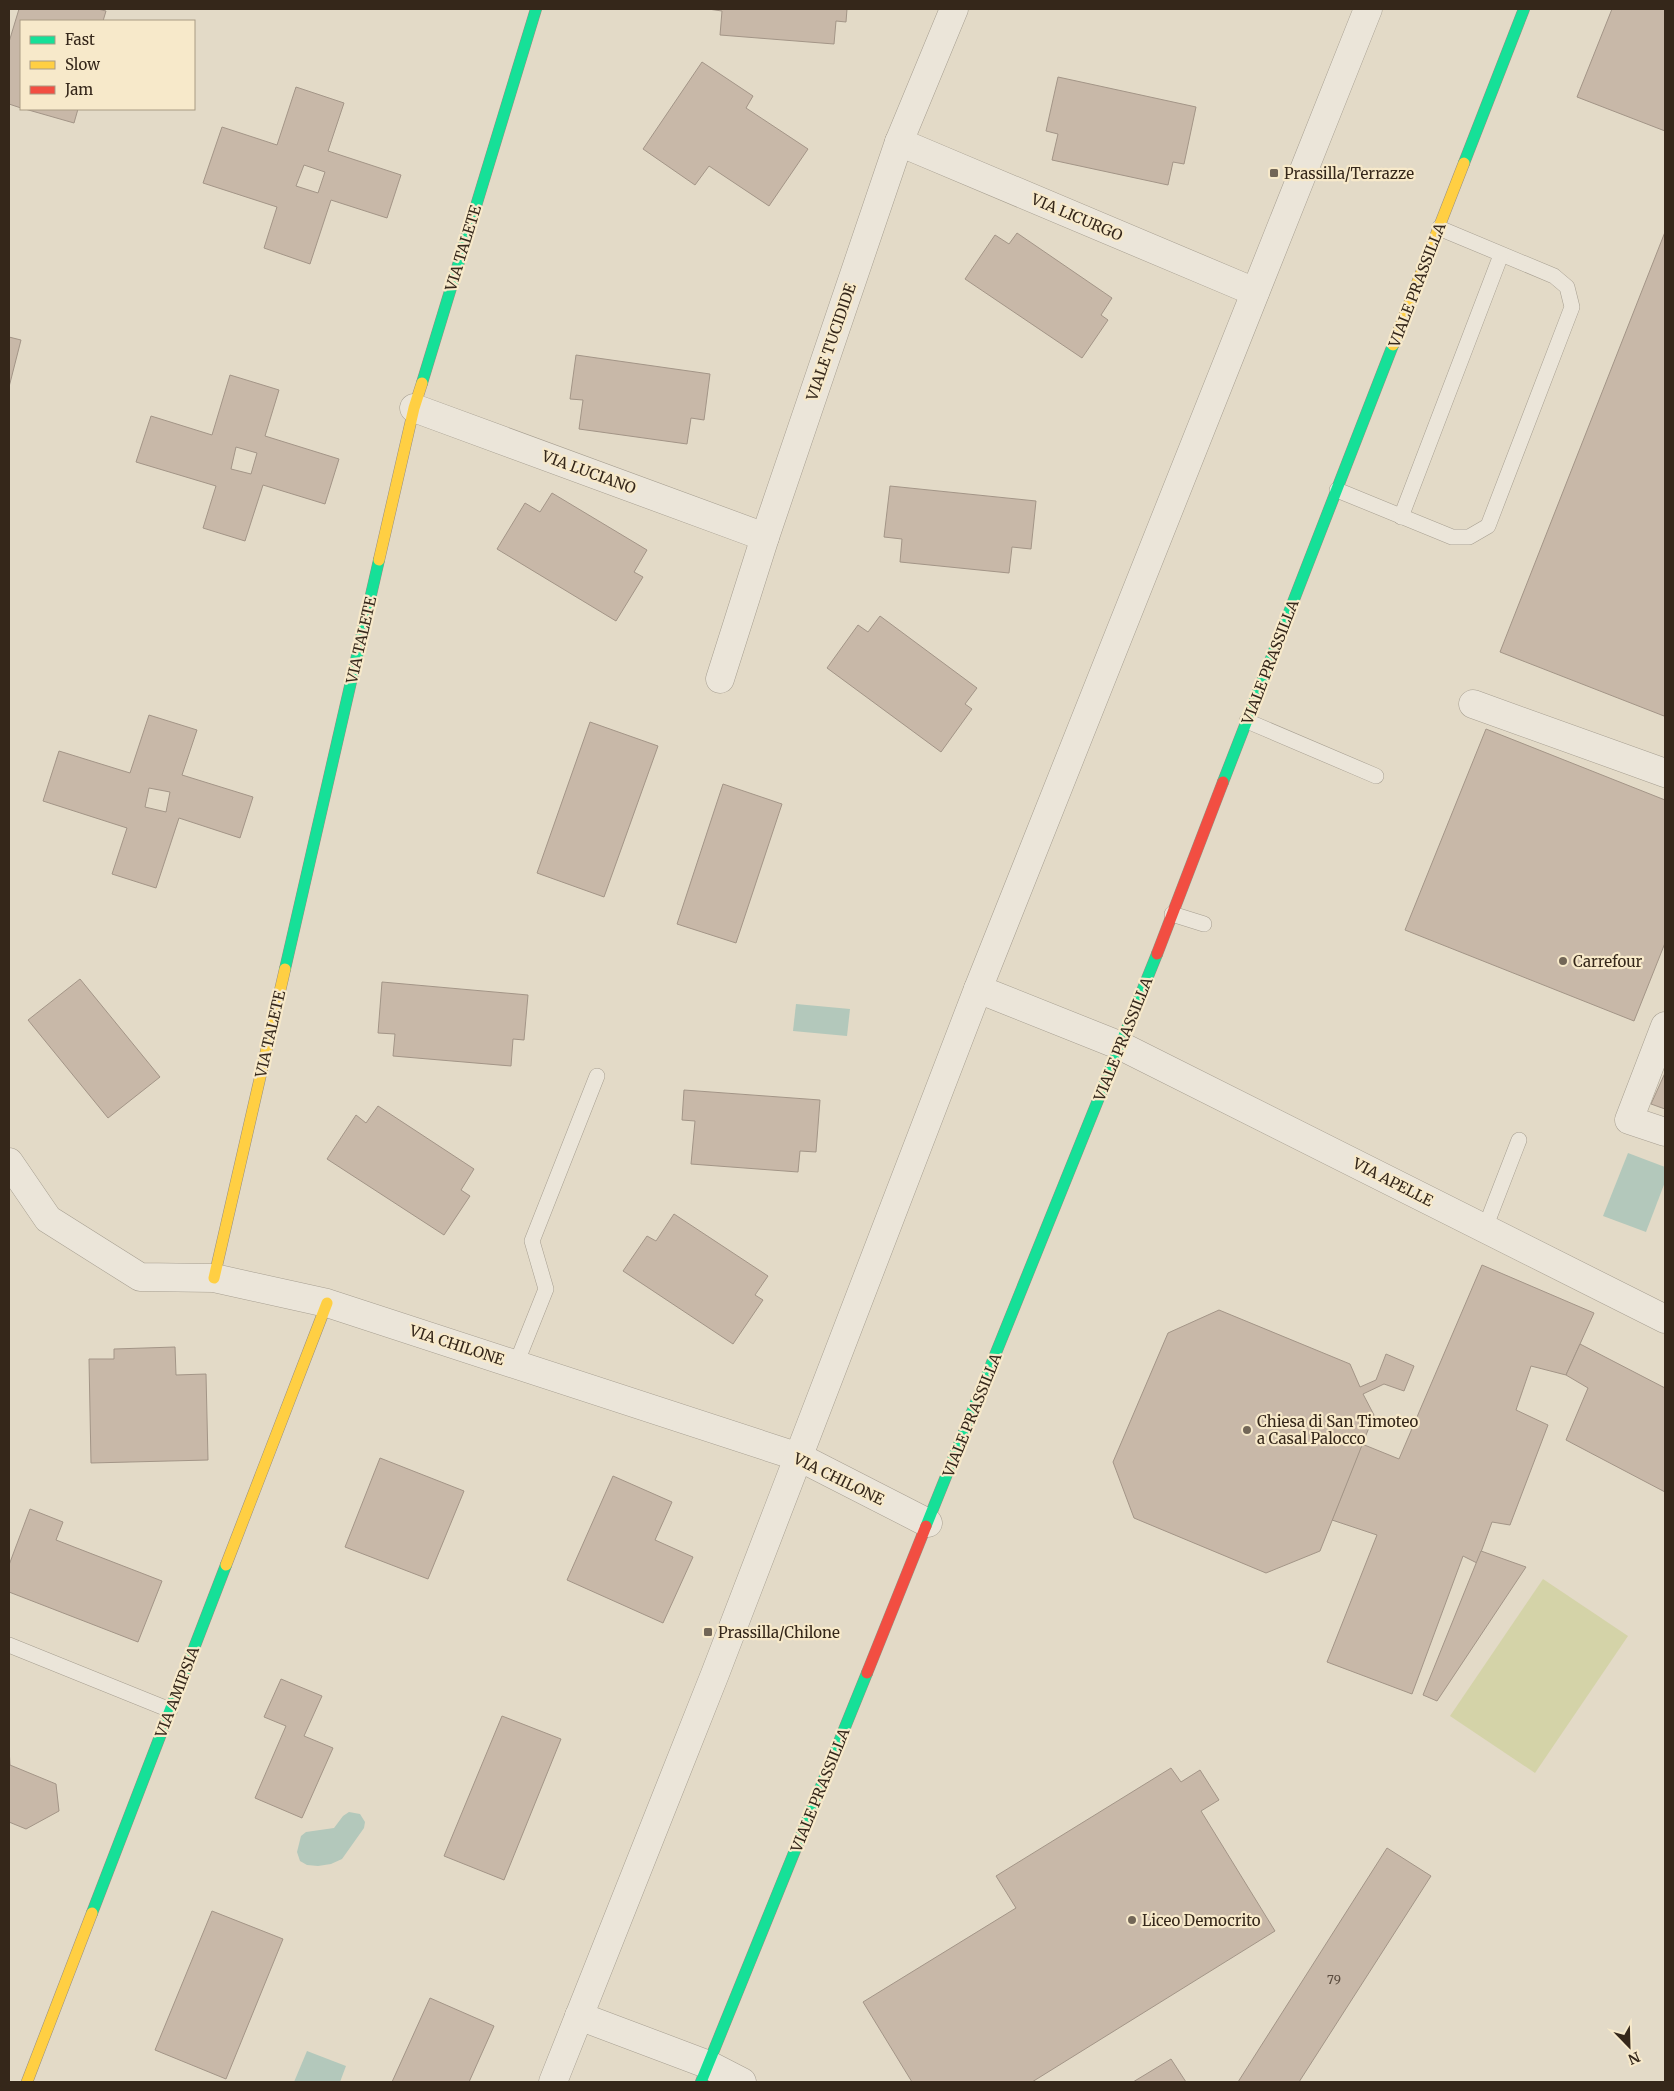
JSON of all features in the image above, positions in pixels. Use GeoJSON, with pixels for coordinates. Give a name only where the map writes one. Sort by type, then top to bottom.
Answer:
{"type":"FeatureCollection","features":[{"type":"Feature","properties":{"kind":"street","name":"VIA TALETE"},"geometry":{"type":"LineString","coordinates":[[214,1278],[414,408],[536,9]]}},
{"type":"Feature","properties":{"kind":"street","name":"VIALE TUCIDIDE"},"geometry":{"type":"LineString","coordinates":[[720,679],[765,537],[899,142],[954,9]]}},
{"type":"Feature","properties":{"kind":"street"},"geometry":{"type":"LineString","coordinates":[[553,2082],[712,1684],[978,988],[1368,9]]}},
{"type":"Feature","properties":{"kind":"street","name":"VIALE PRASSILLA"},"geometry":{"type":"LineString","coordinates":[[705,2073],[1121,1046],[1524,9]]}},
{"type":"Feature","properties":{"kind":"street","name":"VIA LICURGO"},"geometry":{"type":"LineString","coordinates":[[899,142],[1255,292]]}},
{"type":"Feature","properties":{"kind":"street","name":"VIA LUCIANO"},"geometry":{"type":"LineString","coordinates":[[414,408],[765,537]]}},
{"type":"Feature","properties":{"kind":"street"},"geometry":{"type":"LineString","coordinates":[[1473,704],[1665,774]]}},
{"type":"Feature","properties":{"kind":"street","name":"VIA APELLE"},"geometry":{"type":"LineString","coordinates":[[978,988],[1121,1046],[1665,1316]]}},
{"type":"Feature","properties":{"kind":"street"},"geometry":{"type":"LineString","coordinates":[[1665,1026],[1629,1120],[1665,1132]]}},
{"type":"Feature","properties":{"kind":"street","name":"VIA CHILONE"},"geometry":{"type":"LineString","coordinates":[[9,1162],[48,1219],[140,1276],[214,1278],[327,1302],[798,1457],[928,1523]]}},
{"type":"Feature","properties":{"kind":"street","name":"VIA AMIPSIA"},"geometry":{"type":"LineString","coordinates":[[27,2082],[327,1302]]}},
{"type":"Feature","properties":{"kind":"street"},"geometry":{"type":"LineString","coordinates":[[579,2016],[705,2073],[742,2082]]}},
{"type":"Feature","properties":{"kind":"lane"},"geometry":{"type":"LineString","coordinates":[[1337,490],[1452,538],[1469,537],[1488,526],[1555,354],[1572,307],[1567,287],[1554,276],[1439,228]]}},
{"type":"Feature","properties":{"kind":"lane"},"geometry":{"type":"LineString","coordinates":[[1402,517],[1501,255]]}},
{"type":"Feature","properties":{"kind":"lane"},"geometry":{"type":"LineString","coordinates":[[1247,721],[1376,776]]}},
{"type":"Feature","properties":{"kind":"lane"},"geometry":{"type":"LineString","coordinates":[[1172,914],[1204,924]]}},
{"type":"Feature","properties":{"kind":"lane"},"geometry":{"type":"LineString","coordinates":[[516,1364],[546,1289],[532,1241],[597,1076]]}},
{"type":"Feature","properties":{"kind":"lane"},"geometry":{"type":"LineString","coordinates":[[1485,1228],[1518,1140]]}},
{"type":"Feature","properties":{"kind":"lane"},"geometry":{"type":"LineString","coordinates":[[9,1645],[170,1710]]}},
{"type":"Feature","properties":{"kind":"green space"},"geometry":{"type":"Polygon","coordinates":[[[1543,1579],[1628,1636],[1535,1773],[1450,1716],[1543,1579]]]}},
{"type":"Feature","properties":{"kind":"shaded area"},"geometry":{"type":"Polygon","coordinates":[[[796,1004],[850,1009],[847,1036],[793,1031],[796,1004]]]}},
{"type":"Feature","properties":{"kind":"shaded area"},"geometry":{"type":"Polygon","coordinates":[[[1628,1153],[1665,1167],[1665,1182],[1646,1232],[1603,1216],[1628,1153]]]}},
{"type":"Feature","properties":{"kind":"shaded area"},"geometry":{"type":"Polygon","coordinates":[[[349,1812],[360,1814],[365,1822],[364,1828],[342,1859],[331,1864],[318,1866],[307,1865],[300,1861],[297,1852],[301,1836],[306,1832],[334,1828],[343,1816],[349,1812]]]}},
{"type":"Feature","properties":{"kind":"shaded area"},"geometry":{"type":"Polygon","coordinates":[[[307,2051],[346,2066],[340,2082],[294,2082],[307,2051]]]}},
{"type":"Feature","properties":{"kind":"building"},"geometry":{"type":"Polygon","coordinates":[[[19,9],[98,9],[106,11],[103,20],[20,20],[20,108],[9,104],[9,42],[19,9]]]}},
{"type":"Feature","properties":{"kind":"building"},"geometry":{"type":"Polygon","coordinates":[[[708,9],[847,9],[846,22],[836,21],[834,44],[720,35],[722,11],[708,9]]]}},
{"type":"Feature","properties":{"kind":"building"},"geometry":{"type":"Polygon","coordinates":[[[1612,9],[1665,9],[1665,131],[1577,97],[1612,9]]]}},
{"type":"Feature","properties":{"kind":"building"},"geometry":{"type":"Polygon","coordinates":[[[702,62],[753,96],[746,108],[808,149],[769,206],[709,166],[695,185],[643,149],[702,62]]]}},
{"type":"Feature","properties":{"kind":"building"},"geometry":{"type":"Polygon","coordinates":[[[1058,77],[1196,107],[1184,164],[1173,162],[1168,185],[1052,160],[1058,134],[1046,131],[1058,77]]]}},
{"type":"Feature","properties":{"kind":"building"},"geometry":{"type":"Polygon","coordinates":[[[296,87],[344,103],[328,151],[401,175],[387,218],[331,200],[310,264],[264,248],[277,207],[203,183],[222,127],[277,145],[296,87]],[[304,165],[296,186],[318,193],[325,172],[304,165]]]}},
{"type":"Feature","properties":{"kind":"building"},"geometry":{"type":"Polygon","coordinates":[[[28,110],[78,110],[74,123],[28,110]]]}},
{"type":"Feature","properties":{"kind":"building"},"geometry":{"type":"Polygon","coordinates":[[[1665,232],[1665,713],[1664,716],[1500,652],[1665,232]]]}},
{"type":"Feature","properties":{"kind":"building"},"geometry":{"type":"Polygon","coordinates":[[[1017,233],[1112,298],[1101,315],[1108,320],[1082,358],[965,279],[995,235],[1009,244],[1017,233]]]}},
{"type":"Feature","properties":{"kind":"building"},"geometry":{"type":"Polygon","coordinates":[[[9,337],[21,340],[9,387],[9,337]]]}},
{"type":"Feature","properties":{"kind":"building"},"geometry":{"type":"Polygon","coordinates":[[[576,355],[710,374],[704,420],[691,418],[687,444],[579,429],[583,400],[570,399],[576,355]]]}},
{"type":"Feature","properties":{"kind":"building"},"geometry":{"type":"Polygon","coordinates":[[[230,375],[279,390],[265,436],[339,459],[325,504],[263,485],[245,541],[203,528],[216,486],[136,462],[151,416],[212,435],[230,375]],[[236,447],[231,469],[251,474],[257,453],[236,447]]]}},
{"type":"Feature","properties":{"kind":"building"},"geometry":{"type":"Polygon","coordinates":[[[890,486],[1036,501],[1031,549],[1012,547],[1009,573],[900,562],[902,539],[884,537],[890,486]]]}},
{"type":"Feature","properties":{"kind":"building"},"geometry":{"type":"Polygon","coordinates":[[[552,493],[647,550],[634,572],[643,577],[616,621],[497,549],[525,503],[540,512],[552,493]]]}},
{"type":"Feature","properties":{"kind":"building"},"geometry":{"type":"Polygon","coordinates":[[[880,616],[977,688],[965,704],[972,709],[941,752],[827,668],[858,625],[868,632],[880,616]]]}},
{"type":"Feature","properties":{"kind":"building"},"geometry":{"type":"Polygon","coordinates":[[[149,715],[197,730],[182,775],[253,797],[240,838],[179,818],[156,888],[112,874],[127,828],[43,801],[59,751],[130,773],[149,715]],[[149,788],[145,807],[166,812],[170,792],[149,788]]]}},
{"type":"Feature","properties":{"kind":"building"},"geometry":{"type":"Polygon","coordinates":[[[590,722],[658,746],[604,897],[537,873],[590,722]]]}},
{"type":"Feature","properties":{"kind":"building"},"geometry":{"type":"Polygon","coordinates":[[[1486,729],[1665,800],[1665,943],[1634,1021],[1405,930],[1486,729]]]}},
{"type":"Feature","properties":{"kind":"building"},"geometry":{"type":"Polygon","coordinates":[[[723,784],[782,804],[736,943],[677,924],[723,784]]]}},
{"type":"Feature","properties":{"kind":"building"},"geometry":{"type":"Polygon","coordinates":[[[80,979],[160,1077],[108,1118],[28,1020],[80,979]]]}},
{"type":"Feature","properties":{"kind":"building"},"geometry":{"type":"Polygon","coordinates":[[[382,982],[528,995],[524,1040],[513,1039],[511,1066],[393,1056],[395,1034],[378,1033],[382,982]]]}},
{"type":"Feature","properties":{"kind":"building"},"geometry":{"type":"Polygon","coordinates":[[[1665,1073],[1665,1109],[1651,1104],[1665,1073]]]}},
{"type":"Feature","properties":{"kind":"building"},"geometry":{"type":"Polygon","coordinates":[[[684,1090],[820,1100],[816,1152],[800,1151],[798,1172],[691,1164],[695,1121],[682,1120],[684,1090]]]}},
{"type":"Feature","properties":{"kind":"building"},"geometry":{"type":"Polygon","coordinates":[[[378,1106],[474,1169],[461,1190],[470,1196],[444,1235],[327,1159],[356,1115],[366,1123],[378,1106]]]}},
{"type":"Feature","properties":{"kind":"building"},"geometry":{"type":"Polygon","coordinates":[[[674,1214],[768,1276],[755,1295],[763,1300],[733,1344],[623,1271],[647,1236],[656,1241],[674,1214]]]}},
{"type":"Feature","properties":{"kind":"building"},"geometry":{"type":"Polygon","coordinates":[[[1482,1265],[1594,1313],[1566,1375],[1531,1366],[1516,1410],[1548,1425],[1510,1525],[1492,1522],[1477,1563],[1463,1556],[1412,1694],[1327,1662],[1377,1535],[1332,1520],[1362,1444],[1399,1459],[1482,1265]]]}},
{"type":"Feature","properties":{"kind":"building","name":"Chiesa di San Timoteo a Casal Palocco"},"geometry":{"type":"Polygon","coordinates":[[[1219,1310],[1350,1364],[1360,1387],[1376,1380],[1386,1354],[1414,1366],[1404,1391],[1384,1384],[1363,1394],[1374,1415],[1320,1551],[1266,1573],[1134,1518],[1113,1462],[1168,1333],[1219,1310]]]}},
{"type":"Feature","properties":{"kind":"building"},"geometry":{"type":"Polygon","coordinates":[[[1580,1344],[1665,1388],[1665,1492],[1566,1440],[1588,1388],[1566,1375],[1580,1344]]]}},
{"type":"Feature","properties":{"kind":"building"},"geometry":{"type":"Polygon","coordinates":[[[175,1347],[176,1375],[206,1374],[208,1460],[91,1463],[89,1359],[114,1359],[114,1349],[175,1347]]]}},
{"type":"Feature","properties":{"kind":"building"},"geometry":{"type":"Polygon","coordinates":[[[380,1458],[464,1491],[428,1579],[345,1547],[380,1458]]]}},
{"type":"Feature","properties":{"kind":"building"},"geometry":{"type":"Polygon","coordinates":[[[613,1476],[672,1502],[655,1540],[693,1557],[663,1623],[567,1580],[613,1476]]]}},
{"type":"Feature","properties":{"kind":"building"},"geometry":{"type":"Polygon","coordinates":[[[30,1509],[63,1522],[56,1540],[162,1581],[138,1642],[9,1592],[9,1565],[30,1509]]]}},
{"type":"Feature","properties":{"kind":"building"},"geometry":{"type":"Polygon","coordinates":[[[1481,1551],[1526,1567],[1437,1701],[1423,1695],[1481,1551]]]}},
{"type":"Feature","properties":{"kind":"building"},"geometry":{"type":"Polygon","coordinates":[[[281,1679],[322,1696],[304,1736],[333,1748],[302,1818],[255,1798],[286,1726],[264,1717],[281,1679]]]}},
{"type":"Feature","properties":{"kind":"building"},"geometry":{"type":"Polygon","coordinates":[[[502,1716],[561,1739],[504,1880],[444,1856],[502,1716]]]}},
{"type":"Feature","properties":{"kind":"building"},"geometry":{"type":"Polygon","coordinates":[[[9,1748],[10,1765],[56,1784],[59,1811],[26,1829],[9,1822],[9,1748]]]}},
{"type":"Feature","properties":{"kind":"building","name":"Liceo Democrito"},"geometry":{"type":"Polygon","coordinates":[[[1171,1768],[1181,1782],[1200,1770],[1219,1800],[1201,1811],[1275,1931],[1032,2082],[912,2082],[863,2002],[1016,1908],[996,1876],[1171,1768]]]}},
{"type":"Feature","properties":{"kind":"building"},"geometry":{"type":"Polygon","coordinates":[[[1387,1848],[1431,1876],[1299,2082],[1238,2082],[1387,1848]]]}},
{"type":"Feature","properties":{"kind":"building"},"geometry":{"type":"Polygon","coordinates":[[[212,1911],[283,1939],[226,2079],[155,2050],[212,1911]]]}},
{"type":"Feature","properties":{"kind":"building"},"geometry":{"type":"Polygon","coordinates":[[[430,1998],[494,2026],[469,2082],[392,2082],[430,1998]]]}},
{"type":"Feature","properties":{"kind":"building"},"geometry":{"type":"Polygon","coordinates":[[[1171,2059],[1186,2082],[1133,2082],[1171,2059]]]}},
{"type":"Feature","properties":{"kind":"traffic: fast"},"geometry":{"type":"LineString","coordinates":[[422,383],[536,9]]}},
{"type":"Feature","properties":{"kind":"traffic: fast"},"geometry":{"type":"LineString","coordinates":[[1464,163],[1524,9]]}},
{"type":"Feature","properties":{"kind":"traffic: fast"},"geometry":{"type":"LineString","coordinates":[[1223,782],[1393,345]]}},
{"type":"Feature","properties":{"kind":"traffic: fast"},"geometry":{"type":"LineString","coordinates":[[285,969],[379,560]]}},
{"type":"Feature","properties":{"kind":"traffic: fast"},"geometry":{"type":"LineString","coordinates":[[926,1526],[1157,954]]}},
{"type":"Feature","properties":{"kind":"traffic: fast"},"geometry":{"type":"LineString","coordinates":[[92,1913],[226,1565]]}},
{"type":"Feature","properties":{"kind":"traffic: fast"},"geometry":{"type":"LineString","coordinates":[[701,2082],[867,1673]]}},
{"type":"Feature","properties":{"kind":"traffic: slow"},"geometry":{"type":"LineString","coordinates":[[1393,345],[1464,163]]}},
{"type":"Feature","properties":{"kind":"traffic: slow"},"geometry":{"type":"LineString","coordinates":[[379,560],[414,408],[422,383]]}},
{"type":"Feature","properties":{"kind":"traffic: slow"},"geometry":{"type":"LineString","coordinates":[[214,1278],[285,969]]}},
{"type":"Feature","properties":{"kind":"traffic: slow"},"geometry":{"type":"LineString","coordinates":[[226,1565],[327,1303]]}},
{"type":"Feature","properties":{"kind":"traffic: slow"},"geometry":{"type":"LineString","coordinates":[[27,2082],[92,1913]]}},
{"type":"Feature","properties":{"kind":"traffic: jam"},"geometry":{"type":"LineString","coordinates":[[1157,954],[1223,782]]}},
{"type":"Feature","properties":{"kind":"traffic: jam"},"geometry":{"type":"LineString","coordinates":[[867,1673],[926,1526]]}},
{"type":"Feature","properties":{"kind":"place","name":"Prassilla/Terrazze"},"geometry":{"type":"Point","coordinates":[1274,173]}},
{"type":"Feature","properties":{"kind":"place","name":"Carrefour"},"geometry":{"type":"Point","coordinates":[1563,961]}},
{"type":"Feature","properties":{"kind":"place","name":"Chiesa di San Timoteo a Casal Palocco"},"geometry":{"type":"Point","coordinates":[1247,1430]}},
{"type":"Feature","properties":{"kind":"place","name":"Prassilla/Chilone"},"geometry":{"type":"Point","coordinates":[708,1632]}},
{"type":"Feature","properties":{"kind":"place","name":"Liceo Democrito"},"geometry":{"type":"Point","coordinates":[1132,1920]}}]}
